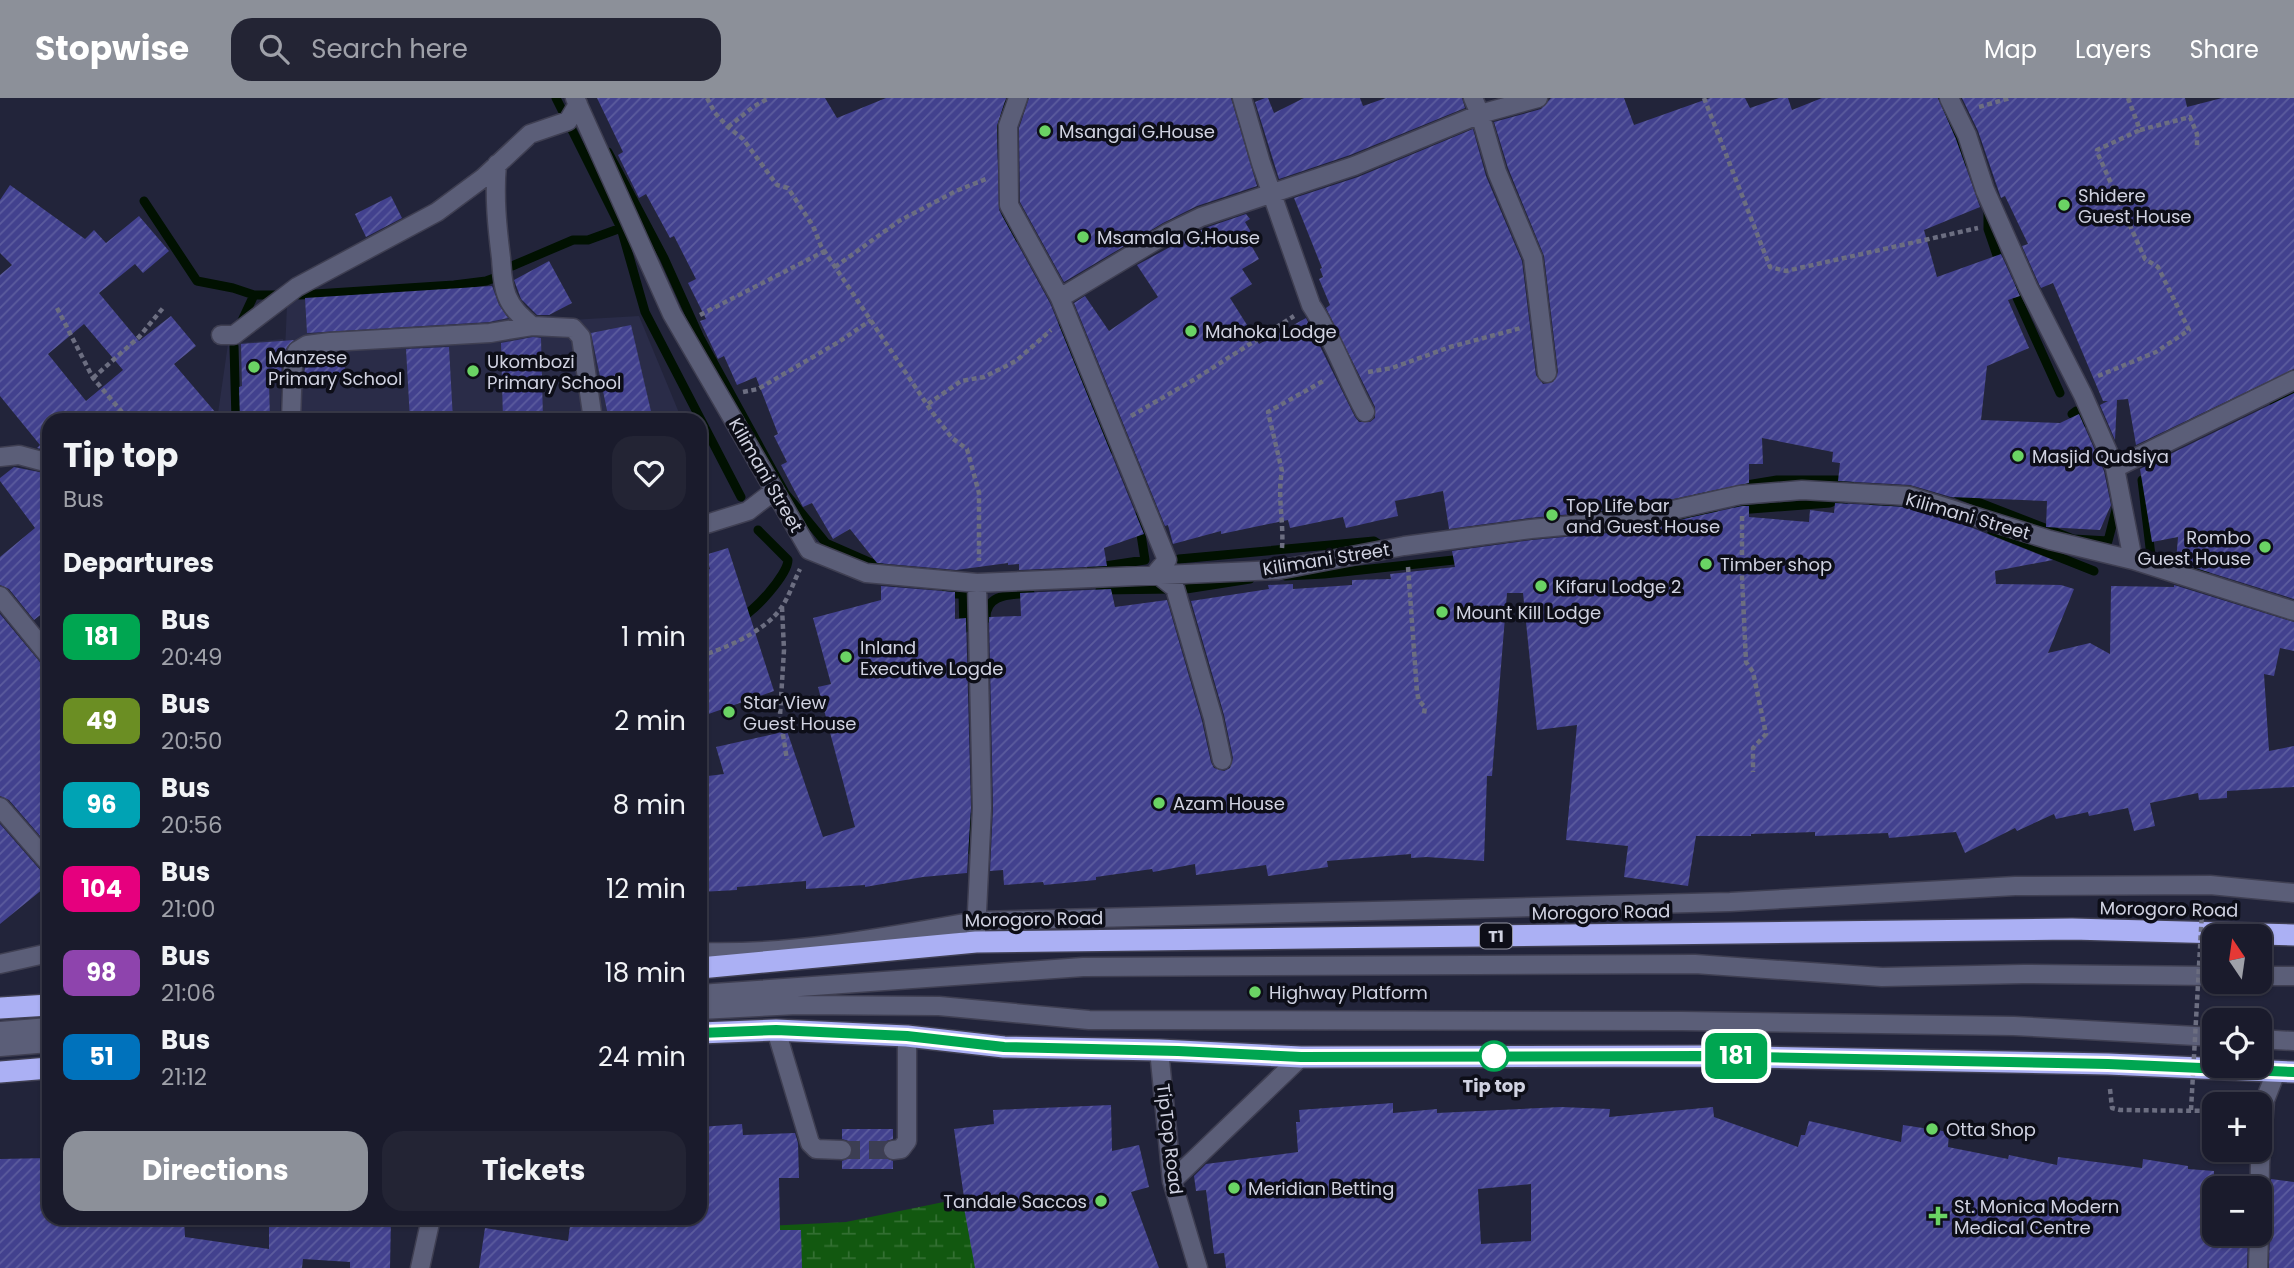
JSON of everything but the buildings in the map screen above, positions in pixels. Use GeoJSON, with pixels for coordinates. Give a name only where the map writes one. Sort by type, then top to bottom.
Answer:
{"type":"FeatureCollection","features":[{"type":"Feature","properties":{"kind":"highway","name":"Morogoro Road"},"geometry":{"type":"LineString","coordinates":[[707,967],[976,942],[2072,929],[2294,935]]}},
{"type":"Feature","properties":{"kind":"highway"},"geometry":{"type":"LineString","coordinates":[[0,1008],[42,1005]]}},
{"type":"Feature","properties":{"kind":"highway"},"geometry":{"type":"LineString","coordinates":[[707,1033],[776,1030],[907,1036],[1004,1047],[1301,1057],[1702,1056],[2108,1064],[2285,1072]]}},
{"type":"Feature","properties":{"kind":"highway"},"geometry":{"type":"LineString","coordinates":[[0,1072],[42,1069]]}},
{"type":"Feature","properties":{"kind":"street"},"geometry":{"type":"LineString","coordinates":[[1018,98],[1008,126],[1009,205],[1060,298],[1167,560],[1156,573],[1175,589],[1213,718],[1222,760]]}},
{"type":"Feature","properties":{"kind":"street"},"geometry":{"type":"LineString","coordinates":[[1242,98],[1311,305],[1325,325],[1365,412]]}},
{"type":"Feature","properties":{"kind":"street"},"geometry":{"type":"LineString","coordinates":[[1060,298],[1168,233],[1201,217],[1354,166],[1476,106],[1538,98]]}},
{"type":"Feature","properties":{"kind":"street"},"geometry":{"type":"LineString","coordinates":[[221,335],[234,335],[297,287],[436,212],[483,178],[530,134],[568,121],[576,101]]}},
{"type":"Feature","properties":{"kind":"street","name":"Kilimani Street"},"geometry":{"type":"LineString","coordinates":[[576,101],[672,314],[809,550],[866,573],[977,583],[1156,573],[1278,570],[1404,546],[1531,529],[1628,520],[1740,495],[1802,490],[1909,496],[2050,540],[2133,560],[2294,611]]}},
{"type":"Feature","properties":{"kind":"street"},"geometry":{"type":"LineString","coordinates":[[1953,105],[1985,190],[2115,468],[2133,560]]}},
{"type":"Feature","properties":{"kind":"street"},"geometry":{"type":"LineString","coordinates":[[1476,106],[1497,172],[1533,258],[1547,373]]}},
{"type":"Feature","properties":{"kind":"street"},"geometry":{"type":"LineString","coordinates":[[497,164],[495,203],[503,283],[516,311],[532,326]]}},
{"type":"Feature","properties":{"kind":"street"},"geometry":{"type":"LineString","coordinates":[[291,413],[293,363],[297,351],[307,345],[490,333],[532,326],[573,328],[581,337],[592,413]]}},
{"type":"Feature","properties":{"kind":"street"},"geometry":{"type":"LineString","coordinates":[[2115,468],[2294,380]]}},
{"type":"Feature","properties":{"kind":"street"},"geometry":{"type":"LineString","coordinates":[[0,457],[19,455],[42,461]]}},
{"type":"Feature","properties":{"kind":"street"},"geometry":{"type":"LineString","coordinates":[[707,524],[748,511],[774,491]]}},
{"type":"Feature","properties":{"kind":"street"},"geometry":{"type":"LineString","coordinates":[[976,942],[982,808],[977,583]]}},
{"type":"Feature","properties":{"kind":"street"},"geometry":{"type":"LineString","coordinates":[[0,596],[42,647]]}},
{"type":"Feature","properties":{"kind":"street"},"geometry":{"type":"LineString","coordinates":[[0,807],[42,855]]}},
{"type":"Feature","properties":{"kind":"street"},"geometry":{"type":"LineString","coordinates":[[707,951],[736,953],[883,938],[976,921],[1730,902],[2015,886],[2210,885],[2294,893]]}},
{"type":"Feature","properties":{"kind":"street"},"geometry":{"type":"LineString","coordinates":[[0,964],[42,955]]}},
{"type":"Feature","properties":{"kind":"street"},"geometry":{"type":"LineString","coordinates":[[707,994],[1083,967],[1695,964],[1882,977],[2022,974],[2202,976]]}},
{"type":"Feature","properties":{"kind":"street"},"geometry":{"type":"LineString","coordinates":[[2272,976],[2294,976]]}},
{"type":"Feature","properties":{"kind":"street"},"geometry":{"type":"LineString","coordinates":[[707,1010],[797,1005],[939,1006],[1089,1020],[1710,1021],[2014,1026],[2202,1036]]}},
{"type":"Feature","properties":{"kind":"street"},"geometry":{"type":"LineString","coordinates":[[0,1031],[42,1028]]}},
{"type":"Feature","properties":{"kind":"street"},"geometry":{"type":"LineString","coordinates":[[776,1030],[810,1143],[816,1149],[842,1150]]}},
{"type":"Feature","properties":{"kind":"street"},"geometry":{"type":"LineString","coordinates":[[892,1150],[901,1149],[907,1141],[907,1036]]}},
{"type":"Feature","properties":{"kind":"street"},"geometry":{"type":"LineString","coordinates":[[2272,1040],[2294,1041]]}},
{"type":"Feature","properties":{"kind":"street"},"geometry":{"type":"LineString","coordinates":[[0,1047],[42,1044]]}},
{"type":"Feature","properties":{"kind":"street","name":"TipTop Road"},"geometry":{"type":"LineString","coordinates":[[1159,1051],[1172,1181],[1198,1268]]}},
{"type":"Feature","properties":{"kind":"street"},"geometry":{"type":"LineString","coordinates":[[1172,1181],[1301,1057]]}},
{"type":"Feature","properties":{"kind":"street"},"geometry":{"type":"LineString","coordinates":[[2260,1176],[2265,1100],[2285,1072]]}},
{"type":"Feature","properties":{"kind":"street"},"geometry":{"type":"LineString","coordinates":[[420,1268],[429,1225]]}},
{"type":"Feature","properties":{"kind":"street"},"geometry":{"type":"LineString","coordinates":[[2258,1268],[2259,1246]]}},
{"type":"Feature","properties":{"kind":"path"},"geometry":{"type":"LineString","coordinates":[[707,98],[715,113],[743,139],[777,185],[788,188],[809,219],[835,267],[928,404],[952,438],[967,449],[979,493],[980,547],[977,583]]}},
{"type":"Feature","properties":{"kind":"path"},"geometry":{"type":"LineString","coordinates":[[728,127],[769,98]]}},
{"type":"Feature","properties":{"kind":"path"},"geometry":{"type":"LineString","coordinates":[[1704,98],[1770,267],[1786,271],[2000,222]]}},
{"type":"Feature","properties":{"kind":"path"},"geometry":{"type":"LineString","coordinates":[[1953,105],[2010,98]]}},
{"type":"Feature","properties":{"kind":"path"},"geometry":{"type":"LineString","coordinates":[[2128,98],[2140,130]]}},
{"type":"Feature","properties":{"kind":"path"},"geometry":{"type":"LineString","coordinates":[[2078,385],[2156,352],[2189,330],[2158,267],[2145,259],[2098,152],[2140,130],[2190,117],[2197,134],[2197,149]]}},
{"type":"Feature","properties":{"kind":"path"},"geometry":{"type":"LineString","coordinates":[[835,267],[899,221],[956,191],[1009,169]]}},
{"type":"Feature","properties":{"kind":"path"},"geometry":{"type":"LineString","coordinates":[[672,314],[693,319],[825,251]]}},
{"type":"Feature","properties":{"kind":"path"},"geometry":{"type":"LineString","coordinates":[[1114,429],[1311,305]]}},
{"type":"Feature","properties":{"kind":"path"},"geometry":{"type":"LineString","coordinates":[[57,308],[93,379],[122,413]]}},
{"type":"Feature","properties":{"kind":"path"},"geometry":{"type":"LineString","coordinates":[[93,379],[139,337],[163,308]]}},
{"type":"Feature","properties":{"kind":"path"},"geometry":{"type":"LineString","coordinates":[[928,404],[961,381],[984,377],[995,369],[1016,361],[1067,316]]}},
{"type":"Feature","properties":{"kind":"path"},"geometry":{"type":"LineString","coordinates":[[722,397],[758,389],[848,337],[871,320]]}},
{"type":"Feature","properties":{"kind":"path"},"geometry":{"type":"LineString","coordinates":[[1278,570],[1283,536],[1280,499],[1282,471],[1268,412],[1346,375],[1392,368],[1450,347],[1541,323]]}},
{"type":"Feature","properties":{"kind":"path"},"geometry":{"type":"LineString","coordinates":[[1740,495],[1743,517],[1742,577],[1746,662],[1754,672],[1766,734],[1753,748],[1753,772]]}},
{"type":"Feature","properties":{"kind":"path"},"geometry":{"type":"LineString","coordinates":[[1404,546],[1411,585],[1417,692],[1419,701],[1425,707],[1424,714]]}},
{"type":"Feature","properties":{"kind":"path"},"geometry":{"type":"LineString","coordinates":[[707,653],[740,640],[782,607],[809,550]]}},
{"type":"Feature","properties":{"kind":"path"},"geometry":{"type":"LineString","coordinates":[[782,607],[784,650],[780,715],[787,760]]}},
{"type":"Feature","properties":{"kind":"path"},"geometry":{"type":"LineString","coordinates":[[2191,1110],[2202,912]]}},
{"type":"Feature","properties":{"kind":"path"},"geometry":{"type":"LineString","coordinates":[[2120,1110],[2202,1110]]}},
{"type":"Feature","properties":{"kind":"shaded area","name":"Ukombozi Primary School"},"geometry":{"type":"Polygon","coordinates":[[[505,287],[536,322],[639,316],[679,413],[282,413],[287,305],[303,297],[505,287]]]}},
{"type":"Feature","properties":{"kind":"shaded area","name":"Manzese Primary School"},"geometry":{"type":"Polygon","coordinates":[[[283,339],[280,413],[218,413],[228,344],[283,339]]]}},
{"type":"Feature","properties":{"kind":"green space"},"geometry":{"type":"Polygon","coordinates":[[[973,1196],[994,1268],[745,1268],[749,1227],[846,1222],[973,1196]]]}},
{"type":"Feature","properties":{"kind":"waterway"},"geometry":{"type":"LineString","coordinates":[[556,98],[621,228],[645,312],[697,413]]}},
{"type":"Feature","properties":{"kind":"waterway"},"geometry":{"type":"LineString","coordinates":[[1000,167],[996,123],[1012,98]]}},
{"type":"Feature","properties":{"kind":"waterway"},"geometry":{"type":"LineString","coordinates":[[1939,98],[1967,162]]}},
{"type":"Feature","properties":{"kind":"waterway"},"geometry":{"type":"LineString","coordinates":[[608,152],[664,258],[700,338],[785,493],[826,543],[883,568]]}},
{"type":"Feature","properties":{"kind":"waterway"},"geometry":{"type":"LineString","coordinates":[[144,201],[197,281],[254,295],[282,295]]}},
{"type":"Feature","properties":{"kind":"waterway"},"geometry":{"type":"LineString","coordinates":[[1005,208],[1007,221],[1017,237]]}},
{"type":"Feature","properties":{"kind":"waterway"},"geometry":{"type":"LineString","coordinates":[[1988,211],[1988,229],[2000,264]]}},
{"type":"Feature","properties":{"kind":"waterway"},"geometry":{"type":"LineString","coordinates":[[512,266],[573,240],[588,240],[621,228]]}},
{"type":"Feature","properties":{"kind":"waterway"},"geometry":{"type":"LineString","coordinates":[[300,295],[454,285],[497,277]]}},
{"type":"Feature","properties":{"kind":"waterway"},"geometry":{"type":"LineString","coordinates":[[2013,289],[2060,393]]}},
{"type":"Feature","properties":{"kind":"waterway"},"geometry":{"type":"LineString","coordinates":[[240,325],[254,295]]}},
{"type":"Feature","properties":{"kind":"waterway"},"geometry":{"type":"LineString","coordinates":[[1063,322],[1066,341],[1113,449]]}},
{"type":"Feature","properties":{"kind":"waterway"},"geometry":{"type":"LineString","coordinates":[[234,346],[236,413]]}},
{"type":"Feature","properties":{"kind":"waterway"},"geometry":{"type":"LineString","coordinates":[[2274,403],[2294,392]]}},
{"type":"Feature","properties":{"kind":"waterway"},"geometry":{"type":"LineString","coordinates":[[2072,414],[2076,411],[2081,413],[2087,423]]}},
{"type":"Feature","properties":{"kind":"waterway"},"geometry":{"type":"LineString","coordinates":[[707,431],[741,497]]}},
{"type":"Feature","properties":{"kind":"waterway"},"geometry":{"type":"LineString","coordinates":[[1698,493],[1777,480],[1850,480]]}},
{"type":"Feature","properties":{"kind":"waterway"},"geometry":{"type":"LineString","coordinates":[[2142,480],[2151,556],[2206,570]]}},
{"type":"Feature","properties":{"kind":"waterway"},"geometry":{"type":"LineString","coordinates":[[1957,494],[2073,539],[2108,541],[2117,506]]}},
{"type":"Feature","properties":{"kind":"waterway"},"geometry":{"type":"LineString","coordinates":[[1738,510],[1845,500]]}},
{"type":"Feature","properties":{"kind":"waterway"},"geometry":{"type":"LineString","coordinates":[[1873,502],[1932,511]]}},
{"type":"Feature","properties":{"kind":"waterway"},"geometry":{"type":"LineString","coordinates":[[1585,517],[1622,508]]}},
{"type":"Feature","properties":{"kind":"waterway"},"geometry":{"type":"LineString","coordinates":[[1085,575],[1089,574],[1092,568],[1145,560],[1140,528],[1143,521],[1140,513]]}},
{"type":"Feature","properties":{"kind":"waterway"},"geometry":{"type":"LineString","coordinates":[[1668,519],[1714,513]]}},
{"type":"Feature","properties":{"kind":"waterway"},"geometry":{"type":"LineString","coordinates":[[1580,537],[1613,528]]}},
{"type":"Feature","properties":{"kind":"waterway"},"geometry":{"type":"LineString","coordinates":[[739,618],[769,593],[788,560],[758,530]]}},
{"type":"Feature","properties":{"kind":"waterway"},"geometry":{"type":"LineString","coordinates":[[1991,530],[2094,571]]}},
{"type":"Feature","properties":{"kind":"waterway"},"geometry":{"type":"LineString","coordinates":[[1179,559],[1374,541],[1380,545],[1384,544]]}},
{"type":"Feature","properties":{"kind":"waterway"},"geometry":{"type":"LineString","coordinates":[[1285,576],[1463,559]]}},
{"type":"Feature","properties":{"kind":"waterway"},"geometry":{"type":"LineString","coordinates":[[1186,589],[1250,579]]}},
{"type":"Feature","properties":{"kind":"waterway"},"geometry":{"type":"LineString","coordinates":[[1100,590],[1173,589]]}},
{"type":"Feature","properties":{"kind":"waterway"},"geometry":{"type":"LineString","coordinates":[[986,619],[987,610],[994,600],[1007,595],[1030,593]]}},
{"type":"Feature","properties":{"kind":"waterway"},"geometry":{"type":"LineString","coordinates":[[945,594],[963,594],[964,629]]}},
{"type":"Feature","properties":{"kind":"waterway"},"geometry":{"type":"LineString","coordinates":[[968,816],[972,851]]}},
{"type":"Feature","properties":{"kind":"tunnel"},"geometry":{"type":"LineString","coordinates":[[842,1150],[893,1150]]}},
{"type":"Feature","properties":{"kind":"bus line","name":"181"},"geometry":{"type":"LineString","coordinates":[[707,1033],[776,1030],[907,1036],[1004,1047],[1301,1057],[1702,1056],[2108,1064],[2294,1072]]}},
{"type":"Feature","properties":{"kind":"place","name":"Msangai G.House"},"geometry":{"type":"Point","coordinates":[1045,131]}},
{"type":"Feature","properties":{"kind":"place","name":"Shidere Guest House"},"geometry":{"type":"Point","coordinates":[2064,205]}},
{"type":"Feature","properties":{"kind":"place","name":"Msamala G.House"},"geometry":{"type":"Point","coordinates":[1083,237]}},
{"type":"Feature","properties":{"kind":"place","name":"Mahoka Lodge"},"geometry":{"type":"Point","coordinates":[1191,331]}},
{"type":"Feature","properties":{"kind":"place","name":"Manzese Primary School"},"geometry":{"type":"Point","coordinates":[254,367]}},
{"type":"Feature","properties":{"kind":"place","name":"Ukombozi Primary School"},"geometry":{"type":"Point","coordinates":[473,371]}},
{"type":"Feature","properties":{"kind":"place","name":"Masjid Qudsiya"},"geometry":{"type":"Point","coordinates":[2018,456]}},
{"type":"Feature","properties":{"kind":"place","name":"Top Life bar and Guest House"},"geometry":{"type":"Point","coordinates":[1552,515]}},
{"type":"Feature","properties":{"kind":"place","name":"Rombo Guest House"},"geometry":{"type":"Point","coordinates":[2265,547]}},
{"type":"Feature","properties":{"kind":"place","name":"Timber shop"},"geometry":{"type":"Point","coordinates":[1706,564]}},
{"type":"Feature","properties":{"kind":"place","name":"Kifaru Lodge 2"},"geometry":{"type":"Point","coordinates":[1541,586]}},
{"type":"Feature","properties":{"kind":"place","name":"Mount Kill Lodge"},"geometry":{"type":"Point","coordinates":[1442,612]}},
{"type":"Feature","properties":{"kind":"place","name":"Inland Executive Logde"},"geometry":{"type":"Point","coordinates":[846,657]}},
{"type":"Feature","properties":{"kind":"place","name":"Star View Guest House"},"geometry":{"type":"Point","coordinates":[729,712]}},
{"type":"Feature","properties":{"kind":"place","name":"Azam House"},"geometry":{"type":"Point","coordinates":[1159,803]}},
{"type":"Feature","properties":{"kind":"place","name":"Highway Platform"},"geometry":{"type":"Point","coordinates":[1255,992]}},
{"type":"Feature","properties":{"kind":"place","name":"Tip top"},"geometry":{"type":"Point","coordinates":[1494,1056]}},
{"type":"Feature","properties":{"kind":"place","name":"Otta Shop"},"geometry":{"type":"Point","coordinates":[1932,1129]}},
{"type":"Feature","properties":{"kind":"place","name":"Meridian Betting"},"geometry":{"type":"Point","coordinates":[1234,1188]}},
{"type":"Feature","properties":{"kind":"place","name":"Tandale Saccos"},"geometry":{"type":"Point","coordinates":[1101,1201]}},
{"type":"Feature","properties":{"kind":"place","name":"St. Monica Modern Medical Centre"},"geometry":{"type":"Point","coordinates":[1938,1216]}}]}
